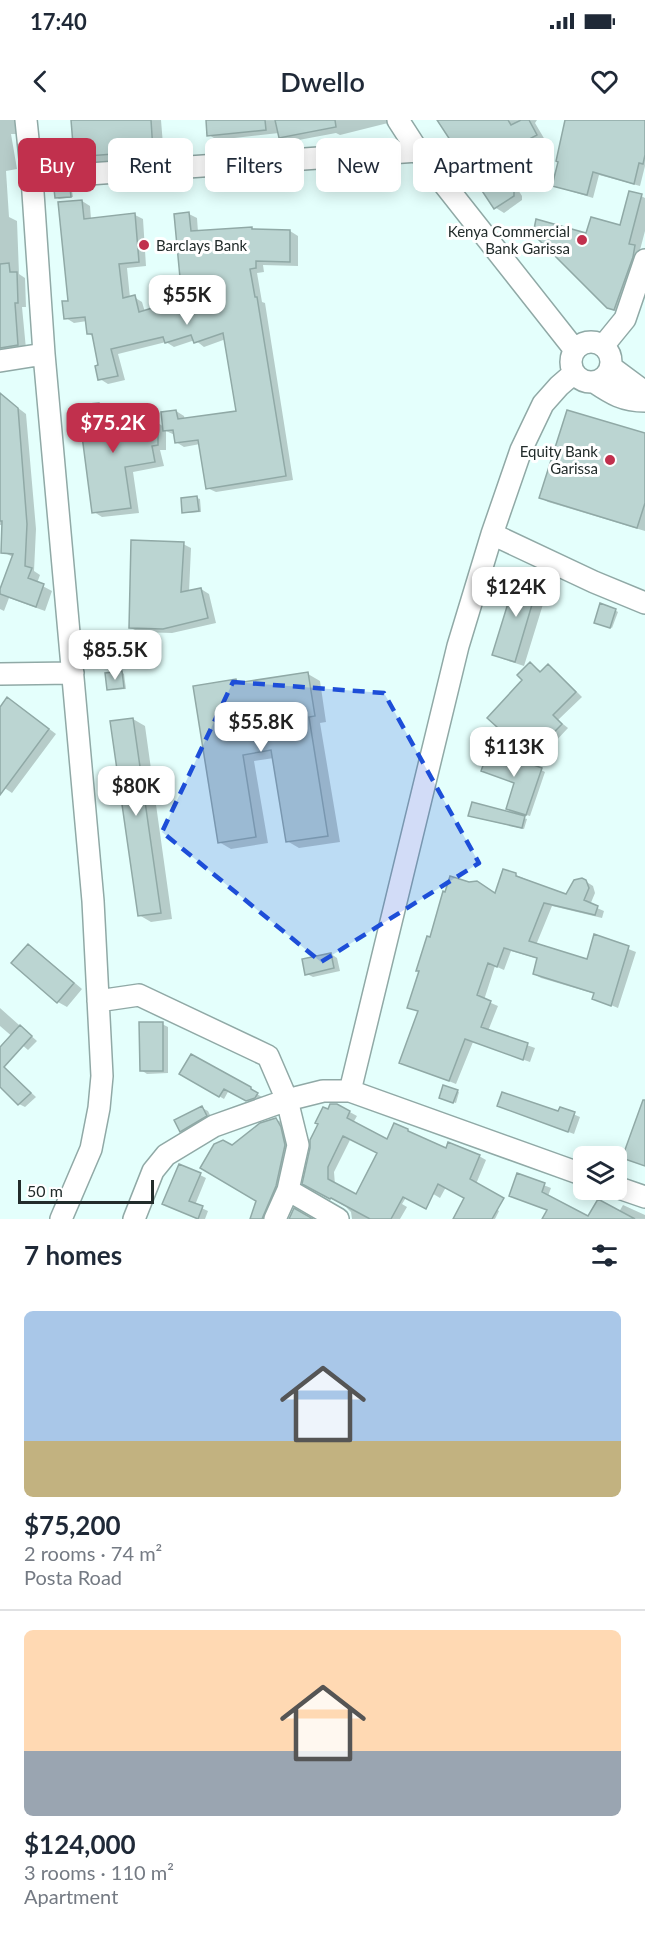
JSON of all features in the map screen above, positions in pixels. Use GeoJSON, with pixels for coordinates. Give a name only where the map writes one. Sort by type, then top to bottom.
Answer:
{"type":"FeatureCollection","features":[{"type":"Feature","properties":{"kind":"street"},"geometry":{"type":"LineString","coordinates":[[26,120],[28,138]]}},
{"type":"Feature","properties":{"kind":"street"},"geometry":{"type":"LineString","coordinates":[[398,120],[413,143]]}},
{"type":"Feature","properties":{"kind":"street"},"geometry":{"type":"LineString","coordinates":[[96,174],[413,151]]}},
{"type":"Feature","properties":{"kind":"street"},"geometry":{"type":"LineString","coordinates":[[33,192],[44,354],[93,901],[102,1076],[99,1108],[91,1149],[64,1218]]}},
{"type":"Feature","properties":{"kind":"street"},"geometry":{"type":"LineString","coordinates":[[450,192],[575,350]]}},
{"type":"Feature","properties":{"kind":"street"},"geometry":{"type":"LineString","coordinates":[[603,346],[625,319],[645,260]]}},
{"type":"Feature","properties":{"kind":"street"},"geometry":{"type":"LineString","coordinates":[[588,342],[603,346],[609,352],[611,359],[608,374],[594,382],[587,382],[580,378],[574,373],[571,365],[575,350],[588,342]]}},
{"type":"Feature","properties":{"kind":"street"},"geometry":{"type":"LineString","coordinates":[[0,361],[44,354]]}},
{"type":"Feature","properties":{"kind":"street"},"geometry":{"type":"LineString","coordinates":[[611,367],[638,387],[645,396]]}},
{"type":"Feature","properties":{"kind":"street"},"geometry":{"type":"LineString","coordinates":[[351,1091],[458,646],[492,534],[521,450],[543,404],[574,373]]}},
{"type":"Feature","properties":{"kind":"street"},"geometry":{"type":"LineString","coordinates":[[594,382],[616,397],[645,401]]}},
{"type":"Feature","properties":{"kind":"street"},"geometry":{"type":"LineString","coordinates":[[492,534],[594,582],[645,603]]}},
{"type":"Feature","properties":{"kind":"street"},"geometry":{"type":"LineString","coordinates":[[0,674],[73,673]]}},
{"type":"Feature","properties":{"kind":"street"},"geometry":{"type":"LineString","coordinates":[[98,1001],[139,995],[268,1056],[287,1100],[298,1144],[288,1190],[274,1219]]}},
{"type":"Feature","properties":{"kind":"street"},"geometry":{"type":"LineString","coordinates":[[134,1219],[153,1171],[166,1155],[214,1125],[287,1100],[323,1091],[351,1091],[573,1171]]}},
{"type":"Feature","properties":{"kind":"street"},"geometry":{"type":"LineString","coordinates":[[288,1190],[338,1219]]}},
{"type":"Feature","properties":{"kind":"street"},"geometry":{"type":"LineString","coordinates":[[627,1191],[645,1197]]}},
{"type":"Feature","properties":{"kind":"highlighted area"},"geometry":{"type":"Polygon","coordinates":[[[233,682],[384,693],[479,863],[321,962],[162,832],[233,682]]]}},
{"type":"Feature","properties":{"kind":"building"},"geometry":{"type":"Polygon","coordinates":[[[71,120],[151,120],[152,138],[108,138],[108,154],[96,155],[96,138],[72,138],[71,120]]]}},
{"type":"Feature","properties":{"kind":"building"},"geometry":{"type":"Polygon","coordinates":[[[206,120],[265,120],[266,130],[207,136],[206,120]]]}},
{"type":"Feature","properties":{"kind":"building"},"geometry":{"type":"Polygon","coordinates":[[[275,120],[335,120],[336,127],[279,138],[275,120]]]}},
{"type":"Feature","properties":{"kind":"building"},"geometry":{"type":"Polygon","coordinates":[[[437,120],[508,120],[511,125],[521,120],[529,120],[537,135],[531,138],[449,138],[437,120]]]}},
{"type":"Feature","properties":{"kind":"building"},"geometry":{"type":"Polygon","coordinates":[[[565,120],[645,120],[645,155],[643,164],[639,163],[634,184],[593,172],[587,195],[554,187],[558,162],[556,161],[565,120]]]}},
{"type":"Feature","properties":{"kind":"building"},"geometry":{"type":"Polygon","coordinates":[[[629,191],[642,194],[629,244],[635,245],[633,257],[614,310],[607,308],[533,234],[536,219],[586,233],[591,217],[620,225],[629,191]]]}},
{"type":"Feature","properties":{"kind":"building"},"geometry":{"type":"Polygon","coordinates":[[[54,192],[70,192],[71,197],[55,198],[54,192]]]}},
{"type":"Feature","properties":{"kind":"building"},"geometry":{"type":"Polygon","coordinates":[[[483,192],[514,192],[514,196],[494,209],[483,192]]]}},
{"type":"Feature","properties":{"kind":"building"},"geometry":{"type":"Polygon","coordinates":[[[82,200],[84,219],[135,213],[139,262],[119,264],[123,298],[135,295],[139,312],[182,299],[174,214],[189,212],[191,231],[252,227],[252,229],[290,230],[290,262],[256,261],[256,268],[250,269],[255,297],[257,297],[286,476],[206,489],[198,440],[175,443],[173,430],[163,431],[161,412],[176,410],[178,419],[236,411],[223,333],[194,343],[191,335],[165,343],[163,337],[111,349],[118,376],[98,380],[95,366],[98,365],[92,334],[87,334],[85,317],[64,319],[62,301],[68,301],[58,202],[82,200]]]}},
{"type":"Feature","properties":{"kind":"building"},"geometry":{"type":"Polygon","coordinates":[[[9,263],[10,272],[17,272],[18,303],[15,303],[18,345],[0,348],[0,264],[9,263]]]}},
{"type":"Feature","properties":{"kind":"building"},"geometry":{"type":"Polygon","coordinates":[[[0,393],[18,408],[27,524],[25,566],[32,568],[28,578],[44,584],[36,607],[0,594],[13,554],[1,553],[0,393]]]}},
{"type":"Feature","properties":{"kind":"building"},"geometry":{"type":"Polygon","coordinates":[[[99,403],[100,412],[127,409],[130,426],[158,422],[158,445],[152,446],[155,462],[125,467],[131,508],[92,513],[78,405],[99,403]]]}},
{"type":"Feature","properties":{"kind":"building"},"geometry":{"type":"Polygon","coordinates":[[[567,410],[645,433],[645,503],[637,528],[539,498],[567,410]]]}},
{"type":"Feature","properties":{"kind":"building"},"geometry":{"type":"Polygon","coordinates":[[[197,496],[199,511],[182,513],[181,498],[197,496]]]}},
{"type":"Feature","properties":{"kind":"building"},"geometry":{"type":"Polygon","coordinates":[[[131,540],[184,542],[181,592],[201,588],[208,618],[163,629],[129,628],[131,540]]]}},
{"type":"Feature","properties":{"kind":"building"},"geometry":{"type":"Polygon","coordinates":[[[517,574],[539,581],[515,662],[492,655],[517,574]]]}},
{"type":"Feature","properties":{"kind":"building"},"geometry":{"type":"Polygon","coordinates":[[[600,603],[616,609],[610,628],[594,623],[600,603]]]}},
{"type":"Feature","properties":{"kind":"building"},"geometry":{"type":"Polygon","coordinates":[[[530,662],[540,672],[548,664],[576,692],[553,715],[562,724],[530,757],[487,718],[522,680],[517,675],[530,662]]]}},
{"type":"Feature","properties":{"kind":"building"},"geometry":{"type":"Polygon","coordinates":[[[122,671],[124,688],[107,690],[105,673],[122,671]]]}},
{"type":"Feature","properties":{"kind":"building"},"geometry":{"type":"Polygon","coordinates":[[[308,672],[315,716],[309,717],[328,836],[286,842],[271,750],[243,755],[256,837],[218,843],[193,686],[236,679],[237,683],[308,672]]]}},
{"type":"Feature","properties":{"kind":"building"},"geometry":{"type":"Polygon","coordinates":[[[7,697],[49,729],[0,795],[0,707],[7,697]]]}},
{"type":"Feature","properties":{"kind":"building"},"geometry":{"type":"Polygon","coordinates":[[[133,718],[161,913],[138,916],[110,721],[133,718]]]}},
{"type":"Feature","properties":{"kind":"building"},"geometry":{"type":"Polygon","coordinates":[[[489,749],[542,768],[526,815],[506,809],[514,783],[481,771],[489,749]]]}},
{"type":"Feature","properties":{"kind":"building"},"geometry":{"type":"Polygon","coordinates":[[[472,802],[525,816],[522,828],[468,816],[472,802]]]}},
{"type":"Feature","properties":{"kind":"building"},"geometry":{"type":"Polygon","coordinates":[[[503,869],[566,894],[574,880],[582,878],[586,880],[589,888],[584,900],[598,906],[595,915],[544,903],[529,941],[587,959],[594,934],[629,946],[611,1006],[592,999],[594,993],[533,974],[537,958],[504,948],[497,967],[488,963],[477,995],[491,1001],[481,1027],[528,1043],[523,1060],[465,1039],[449,1081],[399,1063],[418,1011],[407,1008],[419,971],[416,971],[450,876],[469,882],[477,881],[495,893],[503,869]]]}},
{"type":"Feature","properties":{"kind":"building"},"geometry":{"type":"Polygon","coordinates":[[[28,944],[74,983],[57,1003],[11,963],[28,944]]]}},
{"type":"Feature","properties":{"kind":"building"},"geometry":{"type":"Polygon","coordinates":[[[331,953],[334,968],[305,975],[302,959],[331,953]]]}},
{"type":"Feature","properties":{"kind":"building"},"geometry":{"type":"Polygon","coordinates":[[[139,1022],[163,1022],[163,1071],[140,1071],[139,1022]]]}},
{"type":"Feature","properties":{"kind":"building"},"geometry":{"type":"Polygon","coordinates":[[[20,1025],[32,1036],[4,1067],[31,1093],[18,1105],[0,1087],[0,1047],[20,1025]]]}},
{"type":"Feature","properties":{"kind":"building"},"geometry":{"type":"Polygon","coordinates":[[[191,1054],[251,1087],[258,1093],[255,1098],[246,1101],[224,1089],[219,1097],[179,1074],[191,1054]]]}},
{"type":"Feature","properties":{"kind":"building"},"geometry":{"type":"Polygon","coordinates":[[[443,1085],[458,1090],[453,1103],[439,1098],[443,1085]]]}},
{"type":"Feature","properties":{"kind":"building"},"geometry":{"type":"Polygon","coordinates":[[[502,1092],[558,1111],[560,1107],[575,1112],[568,1132],[497,1106],[502,1092]]]}},
{"type":"Feature","properties":{"kind":"building"},"geometry":{"type":"Polygon","coordinates":[[[643,1100],[645,1100],[645,1166],[627,1160],[626,1146],[643,1100]]]}},
{"type":"Feature","properties":{"kind":"building"},"geometry":{"type":"Polygon","coordinates":[[[330,1104],[337,1104],[350,1111],[347,1118],[387,1139],[394,1123],[446,1148],[448,1142],[480,1155],[470,1179],[504,1198],[492,1219],[453,1219],[464,1198],[438,1184],[426,1209],[403,1197],[391,1219],[370,1219],[302,1184],[310,1140],[318,1124],[315,1123],[323,1107],[328,1109],[330,1104]],[[343,1136],[328,1167],[328,1179],[356,1194],[377,1153],[343,1136]]]}},
{"type":"Feature","properties":{"kind":"building"},"geometry":{"type":"Polygon","coordinates":[[[202,1106],[207,1116],[180,1132],[174,1120],[202,1106]]]}},
{"type":"Feature","properties":{"kind":"building"},"geometry":{"type":"Polygon","coordinates":[[[276,1118],[281,1127],[285,1145],[276,1186],[262,1219],[250,1219],[256,1201],[200,1168],[214,1144],[223,1140],[232,1145],[260,1123],[276,1118]]]}},
{"type":"Feature","properties":{"kind":"building"},"geometry":{"type":"Polygon","coordinates":[[[179,1164],[201,1173],[189,1201],[203,1206],[198,1219],[162,1204],[179,1164]]]}},
{"type":"Feature","properties":{"kind":"building"},"geometry":{"type":"Polygon","coordinates":[[[517,1173],[545,1183],[542,1192],[588,1216],[597,1200],[600,1200],[635,1219],[542,1219],[547,1210],[509,1196],[517,1173]]]}},
{"type":"Feature","properties":{"kind":"building"},"geometry":{"type":"Polygon","coordinates":[[[294,1208],[313,1219],[289,1219],[294,1208]]]}},
{"type":"Feature","properties":{"kind":"place","name":"Kenya Commercial Bank Garissa"},"geometry":{"type":"Point","coordinates":[582,240]}},
{"type":"Feature","properties":{"kind":"place","name":"Barclays Bank"},"geometry":{"type":"Point","coordinates":[144,245]}},
{"type":"Feature","properties":{"kind":"place","name":"Equity Bank Garissa"},"geometry":{"type":"Point","coordinates":[610,460]}}]}
